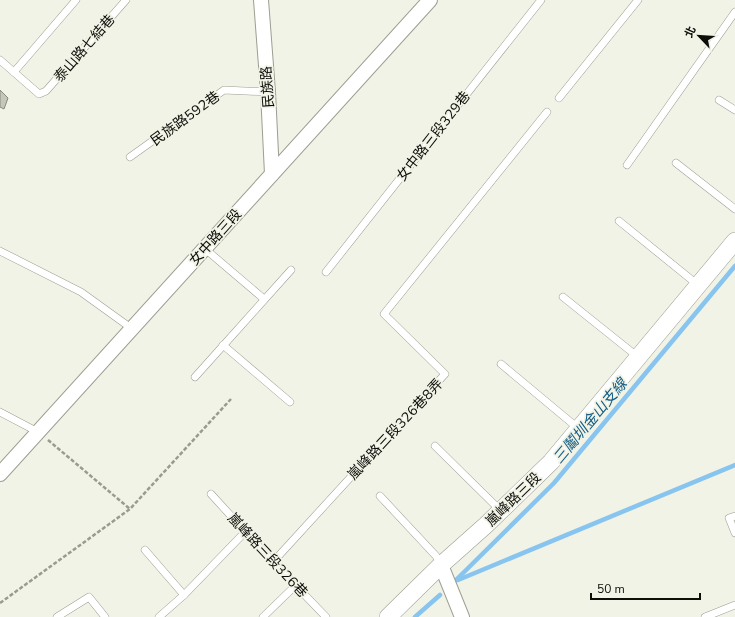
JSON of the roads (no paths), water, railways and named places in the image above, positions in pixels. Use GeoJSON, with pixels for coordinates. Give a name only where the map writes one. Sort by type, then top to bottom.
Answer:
{"type":"FeatureCollection","features":[{"type":"Feature","properties":{"kind":"street","name":"民族路"},"geometry":{"type":"LineString","coordinates":[[261,0],[272,174]]}},
{"type":"Feature","properties":{"kind":"street","name":"女中路三段"},"geometry":{"type":"LineString","coordinates":[[0,474],[430,0]]}},
{"type":"Feature","properties":{"kind":"street","name":"嵐峰路三段"},"geometry":{"type":"LineString","coordinates":[[388,617],[551,462],[735,241]]}},
{"type":"Feature","properties":{"kind":"street"},"geometry":{"type":"LineString","coordinates":[[441,565],[462,617]]}},
{"type":"Feature","properties":{"kind":"lane"},"geometry":{"type":"LineString","coordinates":[[0,60],[14,72],[76,0]]}},
{"type":"Feature","properties":{"kind":"lane","name":"泰山路七結巷"},"geometry":{"type":"LineString","coordinates":[[14,72],[39,94],[46,91],[126,0]]}},
{"type":"Feature","properties":{"kind":"lane","name":"女中路三段329巷"},"geometry":{"type":"LineString","coordinates":[[326,272],[541,0]]}},
{"type":"Feature","properties":{"kind":"lane"},"geometry":{"type":"LineString","coordinates":[[559,98],[638,0]]}},
{"type":"Feature","properties":{"kind":"lane"},"geometry":{"type":"LineString","coordinates":[[626,165],[735,12]]}},
{"type":"Feature","properties":{"kind":"lane","name":"民族路592巷"},"geometry":{"type":"LineString","coordinates":[[130,157],[224,90],[268,92]]}},
{"type":"Feature","properties":{"kind":"lane"},"geometry":{"type":"LineString","coordinates":[[719,100],[735,110]]}},
{"type":"Feature","properties":{"kind":"lane","name":"嵐峰路三段326巷8弄"},"geometry":{"type":"LineString","coordinates":[[273,562],[445,374],[384,314],[547,112]]}},
{"type":"Feature","properties":{"kind":"lane"},"geometry":{"type":"LineString","coordinates":[[676,163],[735,209]]}},
{"type":"Feature","properties":{"kind":"lane"},"geometry":{"type":"LineString","coordinates":[[619,221],[698,285]]}},
{"type":"Feature","properties":{"kind":"lane"},"geometry":{"type":"LineString","coordinates":[[204,248],[264,299]]}},
{"type":"Feature","properties":{"kind":"lane"},"geometry":{"type":"LineString","coordinates":[[0,251],[81,292],[131,328]]}},
{"type":"Feature","properties":{"kind":"lane"},"geometry":{"type":"LineString","coordinates":[[195,376],[291,270]]}},
{"type":"Feature","properties":{"kind":"lane"},"geometry":{"type":"LineString","coordinates":[[563,297],[638,357]]}},
{"type":"Feature","properties":{"kind":"lane"},"geometry":{"type":"LineString","coordinates":[[223,345],[290,402]]}},
{"type":"Feature","properties":{"kind":"lane"},"geometry":{"type":"LineString","coordinates":[[501,364],[579,429]]}},
{"type":"Feature","properties":{"kind":"lane"},"geometry":{"type":"LineString","coordinates":[[0,412],[38,432]]}},
{"type":"Feature","properties":{"kind":"lane"},"geometry":{"type":"LineString","coordinates":[[435,446],[501,511]]}},
{"type":"Feature","properties":{"kind":"lane","name":"嵐峰路三段326巷"},"geometry":{"type":"LineString","coordinates":[[211,494],[326,617]]}},
{"type":"Feature","properties":{"kind":"lane"},"geometry":{"type":"LineString","coordinates":[[380,496],[436,556],[441,565]]}},
{"type":"Feature","properties":{"kind":"lane"},"geometry":{"type":"LineString","coordinates":[[735,516],[729,518],[735,533]]}},
{"type":"Feature","properties":{"kind":"lane"},"geometry":{"type":"LineString","coordinates":[[159,617],[184,595],[246,531]]}},
{"type":"Feature","properties":{"kind":"lane"},"geometry":{"type":"LineString","coordinates":[[145,550],[184,595]]}},
{"type":"Feature","properties":{"kind":"lane"},"geometry":{"type":"LineString","coordinates":[[263,617],[296,585]]}},
{"type":"Feature","properties":{"kind":"lane"},"geometry":{"type":"LineString","coordinates":[[57,617],[89,597],[105,617]]}},
{"type":"Feature","properties":{"kind":"lane"},"geometry":{"type":"LineString","coordinates":[[705,617],[735,605]]}},
{"type":"Feature","properties":{"kind":"waterway","name":"三鬮圳金山支線"},"geometry":{"type":"LineString","coordinates":[[454,582],[554,483],[735,266]]}},
{"type":"Feature","properties":{"kind":"waterway"},"geometry":{"type":"LineString","coordinates":[[458,580],[735,465]]}},
{"type":"Feature","properties":{"kind":"waterway","name":"三鬮圳金山支線"},"geometry":{"type":"LineString","coordinates":[[415,617],[440,595]]}}]}
